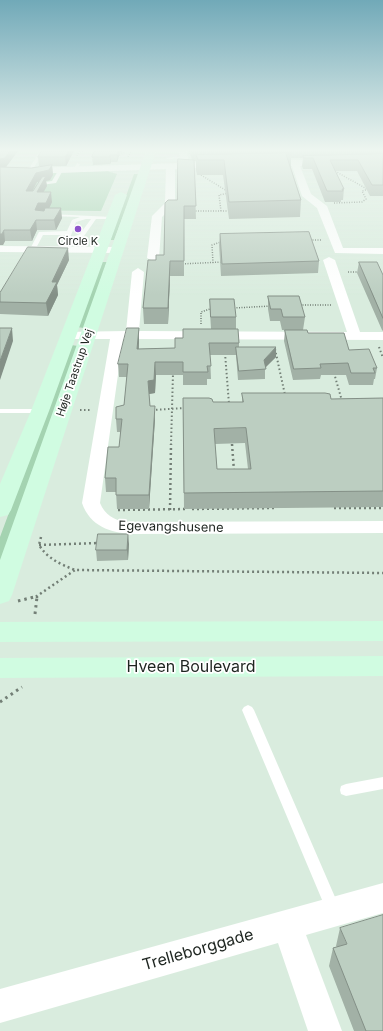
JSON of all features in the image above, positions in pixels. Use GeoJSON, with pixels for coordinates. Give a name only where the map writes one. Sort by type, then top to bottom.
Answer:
{"type":"FeatureCollection","features":[{"type":"Feature","properties":{"kind":"street","name":"Høje Taastrup Vej"},"geometry":{"type":"LineString","coordinates":[[108,250],[112,218],[119,199]]}},
{"type":"Feature","properties":{"kind":"street","name":"Høje Taastrup Vej"},"geometry":{"type":"LineString","coordinates":[[0,595],[79,335],[108,250],[131,199]]}},
{"type":"Feature","properties":{"kind":"street"},"geometry":{"type":"LineString","coordinates":[[153,258],[157,216],[170,204],[170,199]]}},
{"type":"Feature","properties":{"kind":"street"},"geometry":{"type":"LineString","coordinates":[[311,199],[322,206],[339,251],[383,251]]}},
{"type":"Feature","properties":{"kind":"street"},"geometry":{"type":"LineString","coordinates":[[0,249],[33,249],[64,245],[108,250]]}},
{"type":"Feature","properties":{"kind":"street"},"geometry":{"type":"LineString","coordinates":[[329,260],[355,336]]}},
{"type":"Feature","properties":{"kind":"street","name":"Egevangshusene"},"geometry":{"type":"LineString","coordinates":[[138,272],[125,336],[104,410],[91,503],[94,513],[105,522],[120,528],[170,528],[238,518],[381,527]]}},
{"type":"Feature","properties":{"kind":"street","name":"Høje Taastrup Vej"},"geometry":{"type":"LineString","coordinates":[[0,510],[40,411],[79,335]]}},
{"type":"Feature","properties":{"kind":"street"},"geometry":{"type":"LineString","coordinates":[[79,335],[383,336]]}},
{"type":"Feature","properties":{"kind":"street"},"geometry":{"type":"LineString","coordinates":[[0,632],[383,631]]}},
{"type":"Feature","properties":{"kind":"street","name":"Hveen Boulevard"},"geometry":{"type":"LineString","coordinates":[[0,668],[383,666]]}},
{"type":"Feature","properties":{"kind":"street","name":"Trelleborggade"},"geometry":{"type":"LineString","coordinates":[[0,1006],[383,898]]}},
{"type":"Feature","properties":{"kind":"street"},"geometry":{"type":"LineString","coordinates":[[287,924],[325,1031]]}},
{"type":"Feature","properties":{"kind":"lane"},"geometry":{"type":"LineString","coordinates":[[43,215],[83,216],[88,218]]}},
{"type":"Feature","properties":{"kind":"lane"},"geometry":{"type":"LineString","coordinates":[[64,245],[74,221],[88,218]]}},
{"type":"Feature","properties":{"kind":"lane"},"geometry":{"type":"LineString","coordinates":[[64,245],[82,235],[95,218]]}},
{"type":"Feature","properties":{"kind":"lane"},"geometry":{"type":"LineString","coordinates":[[61,220],[112,218]]}},
{"type":"Feature","properties":{"kind":"lane"},"geometry":{"type":"LineString","coordinates":[[33,249],[41,233],[68,233]]}},
{"type":"Feature","properties":{"kind":"lane"},"geometry":{"type":"LineString","coordinates":[[0,411],[40,411]]}},
{"type":"Feature","properties":{"kind":"lane"},"geometry":{"type":"LineString","coordinates":[[248,710],[334,912]]}},
{"type":"Feature","properties":{"kind":"lane"},"geometry":{"type":"LineString","coordinates":[[346,790],[383,783]]}},
{"type":"Feature","properties":{"kind":"path"},"geometry":{"type":"LineString","coordinates":[[220,199],[221,211]]}},
{"type":"Feature","properties":{"kind":"path"},"geometry":{"type":"LineString","coordinates":[[317,203],[362,202],[366,199]]}},
{"type":"Feature","properties":{"kind":"path"},"geometry":{"type":"LineString","coordinates":[[162,211],[236,210]]}},
{"type":"Feature","properties":{"kind":"path"},"geometry":{"type":"LineString","coordinates":[[306,240],[335,240]]}},
{"type":"Feature","properties":{"kind":"path"},"geometry":{"type":"LineString","coordinates":[[213,263],[212,245],[225,242]]}},
{"type":"Feature","properties":{"kind":"path"},"geometry":{"type":"LineString","coordinates":[[174,264],[227,262]]}},
{"type":"Feature","properties":{"kind":"path"},"geometry":{"type":"LineString","coordinates":[[333,272],[363,272]]}},
{"type":"Feature","properties":{"kind":"path"},"geometry":{"type":"LineString","coordinates":[[293,305],[344,305]]}},
{"type":"Feature","properties":{"kind":"path"},"geometry":{"type":"LineString","coordinates":[[230,308],[259,308],[271,306]]}},
{"type":"Feature","properties":{"kind":"path"},"geometry":{"type":"LineString","coordinates":[[201,327],[201,312],[209,308],[216,308]]}},
{"type":"Feature","properties":{"kind":"path"},"geometry":{"type":"LineString","coordinates":[[170,528],[174,336]]}},
{"type":"Feature","properties":{"kind":"path"},"geometry":{"type":"LineString","coordinates":[[224,336],[229,411]]}},
{"type":"Feature","properties":{"kind":"path"},"geometry":{"type":"LineString","coordinates":[[273,336],[286,395]]}},
{"type":"Feature","properties":{"kind":"path"},"geometry":{"type":"LineString","coordinates":[[323,336],[343,404],[336,404]]}},
{"type":"Feature","properties":{"kind":"path"},"geometry":{"type":"LineString","coordinates":[[222,404],[236,404]]}},
{"type":"Feature","properties":{"kind":"path"},"geometry":{"type":"LineString","coordinates":[[150,410],[193,408]]}},
{"type":"Feature","properties":{"kind":"path"},"geometry":{"type":"LineString","coordinates":[[79,410],[104,410]]}},
{"type":"Feature","properties":{"kind":"path"},"geometry":{"type":"LineString","coordinates":[[231,434],[235,479]]}},
{"type":"Feature","properties":{"kind":"path"},"geometry":{"type":"LineString","coordinates":[[371,500],[381,527]]}},
{"type":"Feature","properties":{"kind":"path"},"geometry":{"type":"LineString","coordinates":[[237,501],[238,518]]}},
{"type":"Feature","properties":{"kind":"path"},"geometry":{"type":"LineString","coordinates":[[115,510],[170,509],[238,518],[282,508]]}},
{"type":"Feature","properties":{"kind":"path"},"geometry":{"type":"LineString","coordinates":[[328,508],[383,508]]}},
{"type":"Feature","properties":{"kind":"path"},"geometry":{"type":"LineString","coordinates":[[102,543],[89,545],[39,545],[50,560],[75,570],[383,573]]}},
{"type":"Feature","properties":{"kind":"path"},"geometry":{"type":"LineString","coordinates":[[37,596],[75,570]]}},
{"type":"Feature","properties":{"kind":"green space"},"geometry":{"type":"Polygon","coordinates":[[[0,199],[106,199],[101,211],[0,210],[0,199]]]}},
{"type":"Feature","properties":{"kind":"green space"},"geometry":{"type":"Polygon","coordinates":[[[125,199],[129,199],[114,240],[110,240],[125,199]]]}},
{"type":"Feature","properties":{"kind":"green space"},"geometry":{"type":"Polygon","coordinates":[[[102,262],[107,262],[84,328],[77,327],[102,262]]]}},
{"type":"Feature","properties":{"kind":"green space"},"geometry":{"type":"Polygon","coordinates":[[[71,345],[78,346],[0,566],[0,537],[71,345]]]}},
{"type":"Feature","properties":{"kind":"building"},"geometry":{"type":"Polygon","coordinates":[[[0,199],[48,199],[46,203],[38,203],[35,210],[44,211],[45,208],[61,208],[54,220],[36,220],[30,230],[4,230],[2,234],[0,234],[0,199]]]}},
{"type":"Feature","properties":{"kind":"building"},"geometry":{"type":"Polygon","coordinates":[[[196,199],[196,206],[184,206],[184,261],[170,261],[168,308],[143,308],[148,260],[156,260],[156,255],[164,255],[165,203],[168,200],[196,199]]]}},
{"type":"Feature","properties":{"kind":"building"},"geometry":{"type":"Polygon","coordinates":[[[229,199],[301,200],[229,202],[229,199]]]}},
{"type":"Feature","properties":{"kind":"building"},"geometry":{"type":"Polygon","coordinates":[[[309,232],[319,261],[222,264],[220,234],[309,232]]]}},
{"type":"Feature","properties":{"kind":"building"},"geometry":{"type":"Polygon","coordinates":[[[28,247],[68,248],[52,282],[57,282],[46,303],[0,302],[0,293],[28,247]]]}},
{"type":"Feature","properties":{"kind":"building"},"geometry":{"type":"Polygon","coordinates":[[[359,262],[377,262],[383,275],[383,318],[359,262]]]}},
{"type":"Feature","properties":{"kind":"building"},"geometry":{"type":"Polygon","coordinates":[[[268,296],[299,296],[305,317],[283,317],[281,309],[271,309],[268,296]]]}},
{"type":"Feature","properties":{"kind":"building"},"geometry":{"type":"Polygon","coordinates":[[[210,299],[234,299],[236,317],[211,317],[210,299]]]}},
{"type":"Feature","properties":{"kind":"building"},"geometry":{"type":"Polygon","coordinates":[[[0,328],[12,328],[0,361],[0,328]]]}},
{"type":"Feature","properties":{"kind":"building"},"geometry":{"type":"Polygon","coordinates":[[[127,328],[139,328],[137,349],[175,348],[175,338],[183,338],[183,329],[238,329],[239,343],[209,343],[211,366],[207,366],[208,372],[183,372],[183,362],[155,362],[154,380],[148,381],[150,406],[155,406],[149,495],[116,495],[116,478],[105,478],[108,447],[119,447],[122,419],[116,419],[116,407],[124,405],[128,364],[118,364],[127,328]]]}},
{"type":"Feature","properties":{"kind":"building"},"geometry":{"type":"Polygon","coordinates":[[[285,330],[307,330],[308,333],[344,333],[349,350],[369,349],[377,368],[373,368],[375,373],[351,373],[348,363],[320,364],[321,368],[294,369],[285,330]]]}},
{"type":"Feature","properties":{"kind":"building"},"geometry":{"type":"Polygon","coordinates":[[[236,347],[276,347],[264,360],[266,369],[239,371],[236,347]]]}},
{"type":"Feature","properties":{"kind":"building"},"geometry":{"type":"Polygon","coordinates":[[[242,393],[325,393],[330,394],[331,399],[383,398],[383,491],[184,493],[183,398],[209,398],[212,399],[213,402],[243,402],[242,393]],[[246,428],[214,429],[217,469],[251,469],[246,428]]]}},
{"type":"Feature","properties":{"kind":"building"},"geometry":{"type":"Polygon","coordinates":[[[98,534],[128,534],[127,550],[96,550],[98,534]]]}},
{"type":"Feature","properties":{"kind":"building"},"geometry":{"type":"Polygon","coordinates":[[[383,915],[383,1031],[366,1031],[333,948],[347,944],[340,928],[383,915]]]}},
{"type":"Feature","properties":{"kind":"place","name":"Circle K"},"geometry":{"type":"Point","coordinates":[78,229]}}]}
